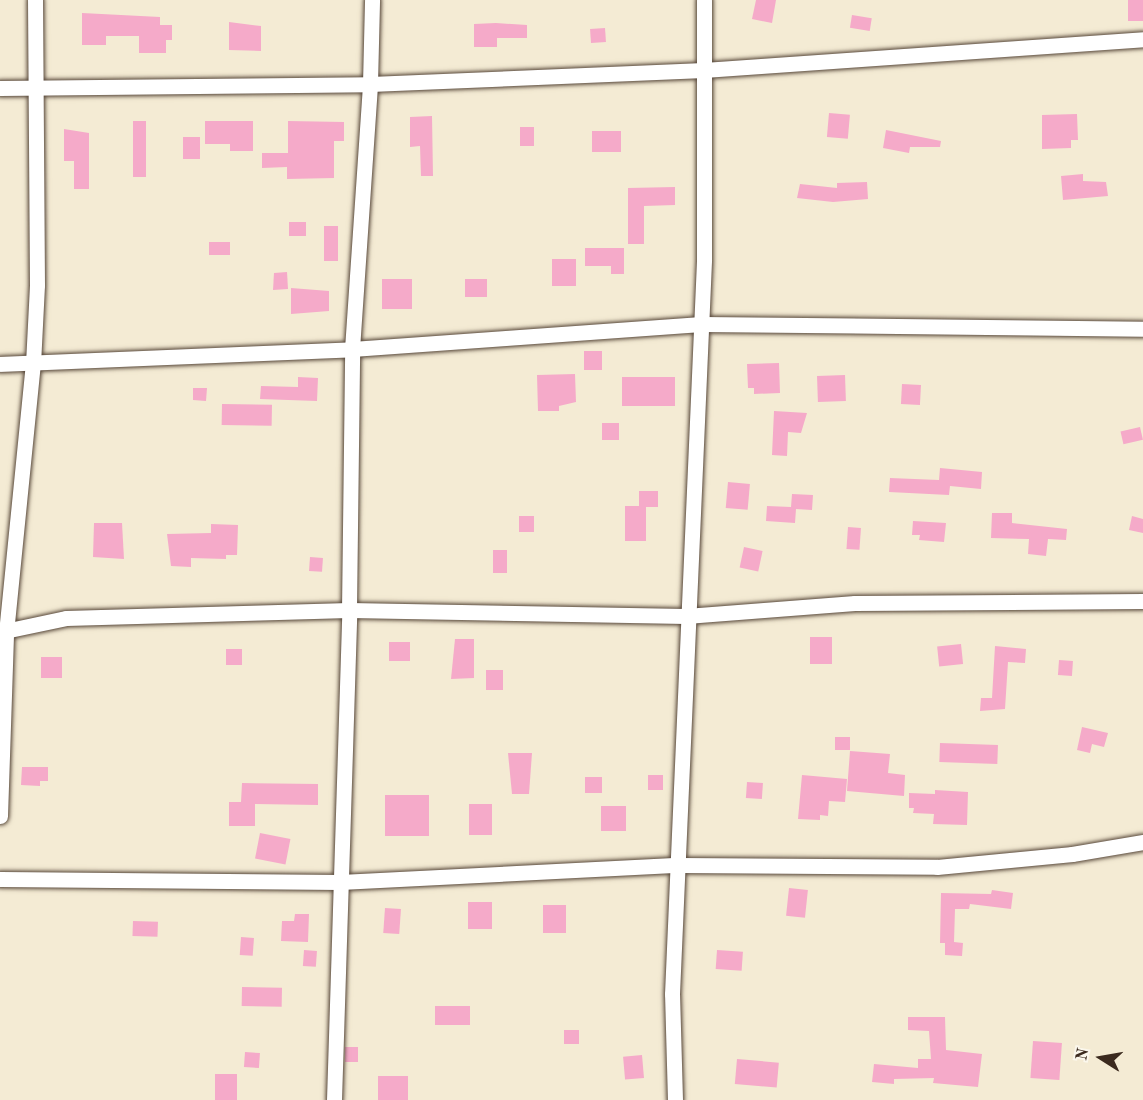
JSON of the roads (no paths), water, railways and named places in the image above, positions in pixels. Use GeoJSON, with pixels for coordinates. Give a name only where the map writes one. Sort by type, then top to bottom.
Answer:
{"type":"FeatureCollection","features":[{"type":"Feature","properties":{"kind":"street"},"geometry":{"type":"LineString","coordinates":[[0,816],[3,632],[33,364],[37,285],[33,86],[35,0]]}},
{"type":"Feature","properties":{"kind":"street"},"geometry":{"type":"LineString","coordinates":[[334,1100],[349,610],[352,349],[370,84],[372,0]]}},
{"type":"Feature","properties":{"kind":"street"},"geometry":{"type":"LineString","coordinates":[[675,1100],[672,994],[679,865],[686,616],[701,324],[704,0]]}},
{"type":"Feature","properties":{"kind":"street"},"geometry":{"type":"LineString","coordinates":[[0,88],[370,84],[704,70],[1143,39]]}},
{"type":"Feature","properties":{"kind":"street"},"geometry":{"type":"LineString","coordinates":[[0,364],[352,349],[701,324],[1143,329]]}},
{"type":"Feature","properties":{"kind":"street"},"geometry":{"type":"LineString","coordinates":[[3,632],[66,618],[349,610],[686,616],[855,603],[1143,602]]}},
{"type":"Feature","properties":{"kind":"street"},"geometry":{"type":"LineString","coordinates":[[0,879],[340,882],[679,865],[937,867],[1072,854],[1143,842]]}}]}
